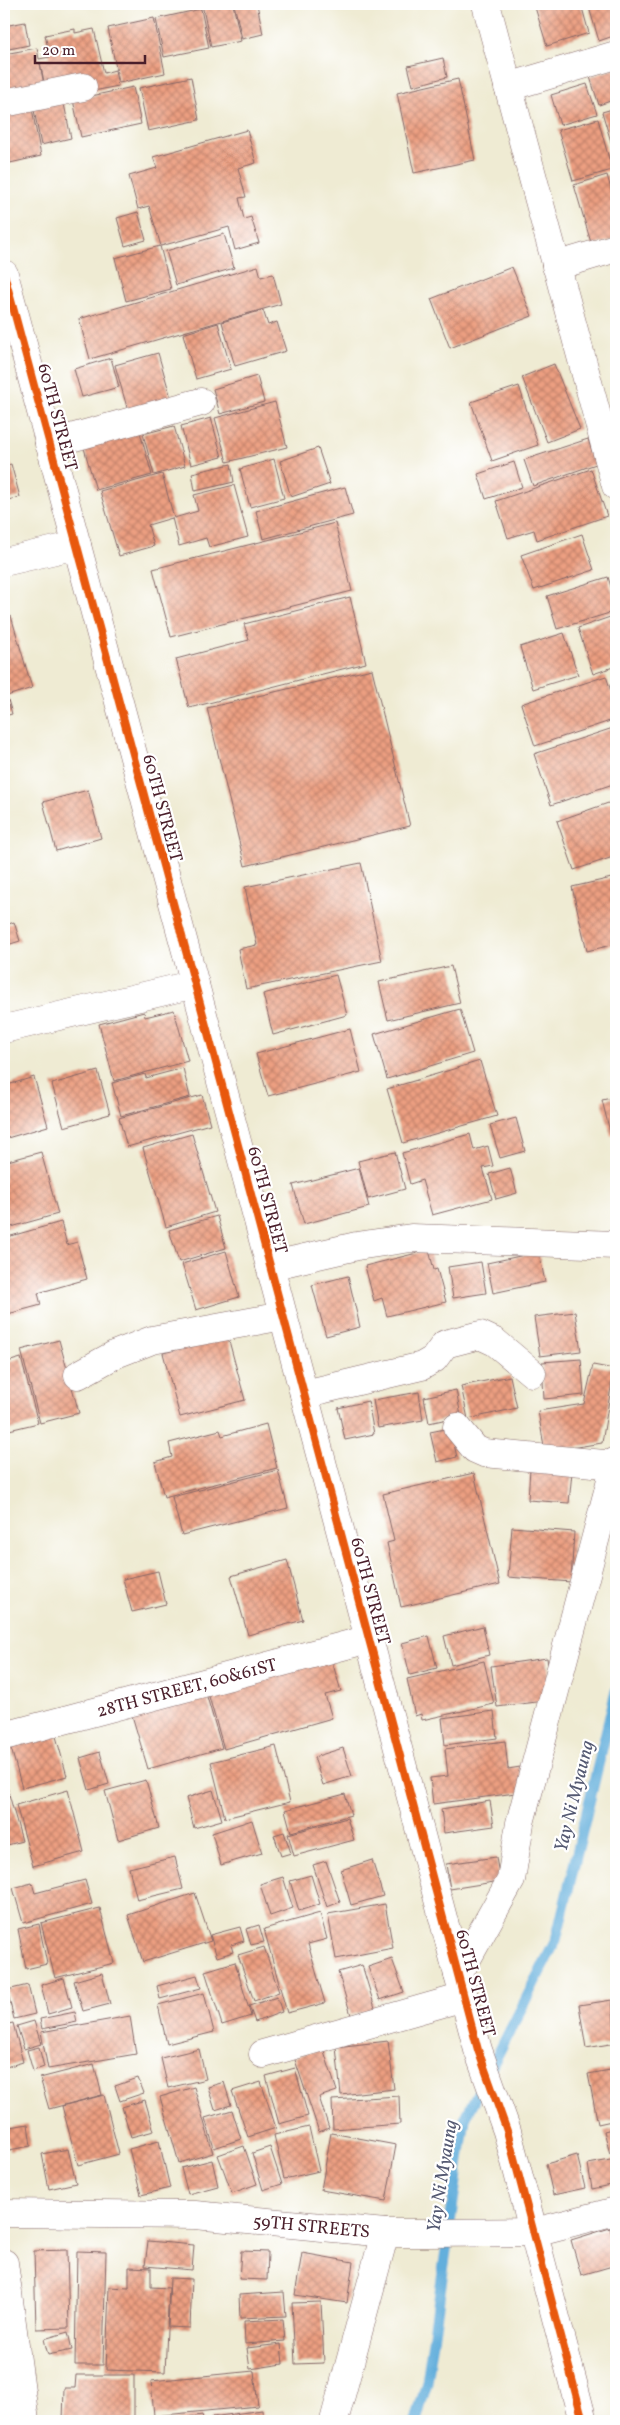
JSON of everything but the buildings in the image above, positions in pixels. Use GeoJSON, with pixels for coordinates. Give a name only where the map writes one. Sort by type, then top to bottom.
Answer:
{"type":"FeatureCollection","features":[{"type":"Feature","properties":{"kind":"street"},"geometry":{"type":"LineString","coordinates":[[486,4],[616,486]]}},
{"type":"Feature","properties":{"kind":"street"},"geometry":{"type":"LineString","coordinates":[[508,87],[616,55]]}},
{"type":"Feature","properties":{"kind":"street"},"geometry":{"type":"LineString","coordinates":[[4,103],[83,87]]}},
{"type":"Feature","properties":{"kind":"street"},"geometry":{"type":"LineString","coordinates":[[556,266],[616,248]]}},
{"type":"Feature","properties":{"kind":"street","name":"60TH STREET"},"geometry":{"type":"LineString","coordinates":[[4,274],[478,2050],[507,2132],[582,2421]]}},
{"type":"Feature","properties":{"kind":"street"},"geometry":{"type":"LineString","coordinates":[[49,444],[201,402]]}},
{"type":"Feature","properties":{"kind":"street"},"geometry":{"type":"LineString","coordinates":[[4,562],[77,545]]}},
{"type":"Feature","properties":{"kind":"street"},"geometry":{"type":"LineString","coordinates":[[4,1029],[195,984]]}},
{"type":"Feature","properties":{"kind":"street"},"geometry":{"type":"LineString","coordinates":[[270,1266],[357,1246],[411,1238],[616,1245]]}},
{"type":"Feature","properties":{"kind":"street"},"geometry":{"type":"LineString","coordinates":[[78,1375],[116,1354],[152,1340],[283,1316]]}},
{"type":"Feature","properties":{"kind":"street"},"geometry":{"type":"LineString","coordinates":[[304,1394],[422,1366],[434,1359],[445,1344],[480,1334],[495,1342],[532,1373]]}},
{"type":"Feature","properties":{"kind":"street"},"geometry":{"type":"LineString","coordinates":[[263,2054],[461,1986],[511,1880],[520,1823],[616,1463],[484,1453],[475,1449],[457,1427]]}},
{"type":"Feature","properties":{"kind":"street","name":"28TH STREET, 60&61ST"},"geometry":{"type":"LineString","coordinates":[[4,1736],[369,1639]]}},
{"type":"Feature","properties":{"kind":"street","name":"59TH STREETS"},"geometry":{"type":"LineString","coordinates":[[4,2212],[195,2215],[386,2233],[483,2233],[534,2232],[616,2211]]}},
{"type":"Feature","properties":{"kind":"street"},"geometry":{"type":"LineString","coordinates":[[334,2421],[386,2233]]}},
{"type":"Feature","properties":{"kind":"street"},"geometry":{"type":"LineString","coordinates":[[4,2263],[25,2421]]}},
{"type":"Feature","properties":{"kind":"waterway","name":"Yay Ni Myaung"},"geometry":{"type":"LineString","coordinates":[[416,2421],[427,2382],[465,2119],[556,1940],[616,1691]]}},
{"type":"Feature","properties":{"kind":"cycle path"},"geometry":{"type":"LineString","coordinates":[[4,274],[478,2050],[507,2131],[583,2421]]}}]}
